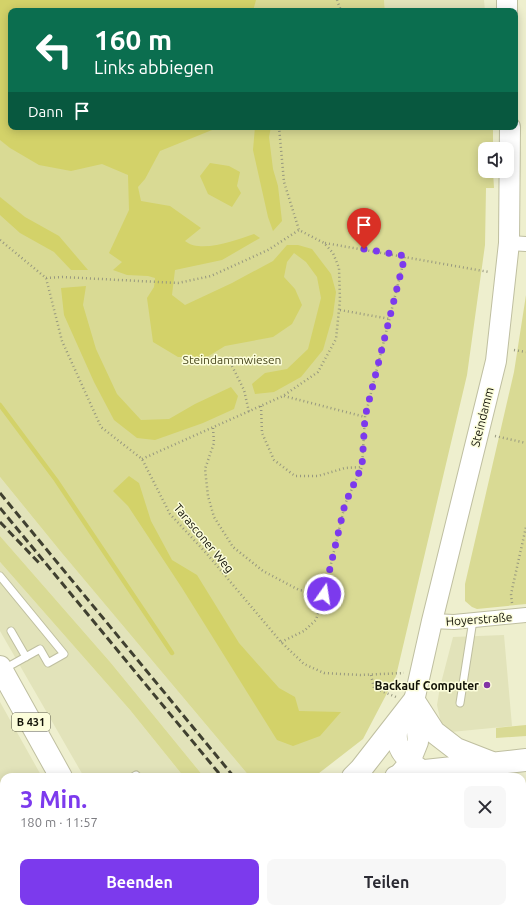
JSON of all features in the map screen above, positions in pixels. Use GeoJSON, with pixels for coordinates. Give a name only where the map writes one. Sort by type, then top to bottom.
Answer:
{"type":"FeatureCollection","features":[{"type":"Feature","properties":{"kind":"main road","name":"B 431"},"geometry":{"type":"LineString","coordinates":[[1,669],[59,773]]}},
{"type":"Feature","properties":{"kind":"main road"},"geometry":{"type":"LineString","coordinates":[[357,773],[414,701],[434,732],[456,749],[492,763]]}},
{"type":"Feature","properties":{"kind":"main road"},"geometry":{"type":"LineString","coordinates":[[407,772],[526,760]]}},
{"type":"Feature","properties":{"kind":"street","name":"Steindamm"},"geometry":{"type":"LineString","coordinates":[[407,772],[397,741],[398,724],[414,701],[432,621],[496,361],[517,243],[510,130]]}},
{"type":"Feature","properties":{"kind":"street","name":"Hoyerstraße"},"geometry":{"type":"LineString","coordinates":[[432,621],[472,620],[520,616]]}},
{"type":"Feature","properties":{"kind":"lane"},"geometry":{"type":"LineString","coordinates":[[0,576],[64,654],[48,663],[40,649],[1,669]]}},
{"type":"Feature","properties":{"kind":"lane"},"geometry":{"type":"LineString","coordinates":[[460,703],[472,620]]}},
{"type":"Feature","properties":{"kind":"lane"},"geometry":{"type":"LineString","coordinates":[[12,631],[26,656]]}},
{"type":"Feature","properties":{"kind":"path"},"geometry":{"type":"LineString","coordinates":[[279,130],[284,182],[299,230],[324,243],[405,256],[488,272]]}},
{"type":"Feature","properties":{"kind":"path"},"geometry":{"type":"LineString","coordinates":[[0,240],[46,278],[62,277],[178,283],[212,276],[268,250],[299,230]]}},
{"type":"Feature","properties":{"kind":"path"},"geometry":{"type":"LineString","coordinates":[[142,459],[283,396],[318,372],[336,339],[340,300],[339,268],[333,253],[324,243]]}},
{"type":"Feature","properties":{"kind":"path"},"geometry":{"type":"LineString","coordinates":[[281,642],[304,631],[316,620],[324,594],[345,504],[362,466],[365,417],[405,256]]}},
{"type":"Feature","properties":{"kind":"path","name":"Tarasconer Weg"},"geometry":{"type":"LineString","coordinates":[[46,278],[62,341],[100,427],[142,459],[170,514],[207,554],[281,642],[304,664],[324,673],[370,675],[404,673]]}},
{"type":"Feature","properties":{"kind":"path"},"geometry":{"type":"LineString","coordinates":[[339,310],[390,319]]}},
{"type":"Feature","properties":{"kind":"path"},"geometry":{"type":"LineString","coordinates":[[514,350],[526,352]]}},
{"type":"Feature","properties":{"kind":"path"},"geometry":{"type":"LineString","coordinates":[[232,366],[244,390],[249,412]]}},
{"type":"Feature","properties":{"kind":"path"},"geometry":{"type":"LineString","coordinates":[[283,396],[365,417]]}},
{"type":"Feature","properties":{"kind":"path"},"geometry":{"type":"LineString","coordinates":[[261,406],[262,433],[274,460],[294,476],[318,476],[345,468],[362,466]]}},
{"type":"Feature","properties":{"kind":"path"},"geometry":{"type":"LineString","coordinates":[[213,428],[214,444],[205,469],[208,496],[214,517],[233,547],[263,571],[299,590],[324,594]]}},
{"type":"Feature","properties":{"kind":"path"},"geometry":{"type":"LineString","coordinates":[[494,436],[526,443]]}},
{"type":"Feature","properties":{"kind":"path"},"geometry":{"type":"LineString","coordinates":[[520,616],[511,594],[526,527]]}},
{"type":"Feature","properties":{"kind":"path"},"geometry":{"type":"LineString","coordinates":[[370,675],[374,688],[394,696]]}},
{"type":"Feature","properties":{"kind":"shaded area"},"geometry":{"type":"Polygon","coordinates":[[[0,0],[256,0],[254,8],[8,8],[8,130],[212,130],[160,151],[145,179],[138,187],[141,201],[170,206],[201,228],[185,241],[192,245],[219,245],[254,234],[260,238],[222,260],[175,270],[172,295],[185,305],[232,283],[273,261],[287,245],[298,245],[312,249],[331,274],[336,292],[333,315],[323,350],[301,377],[274,392],[255,394],[252,384],[265,373],[287,369],[308,349],[321,298],[317,277],[306,262],[294,253],[287,262],[284,277],[295,289],[302,305],[292,324],[273,337],[225,346],[207,357],[178,357],[153,342],[147,298],[154,287],[155,278],[148,276],[127,275],[113,270],[122,262],[109,253],[129,210],[128,175],[102,164],[71,171],[39,165],[10,148],[0,140],[0,0]]]}},
{"type":"Feature","properties":{"kind":"shaded area"},"geometry":{"type":"Polygon","coordinates":[[[384,0],[484,0],[485,8],[385,8],[384,0]]]}},
{"type":"Feature","properties":{"kind":"shaded area"},"geometry":{"type":"Polygon","coordinates":[[[255,130],[270,130],[269,137],[273,169],[278,186],[282,221],[273,231],[268,217],[253,150],[255,130]]]}},
{"type":"Feature","properties":{"kind":"shaded area"},"geometry":{"type":"Polygon","coordinates":[[[210,163],[229,166],[240,172],[237,186],[241,193],[232,207],[208,194],[200,176],[210,163]]]}},
{"type":"Feature","properties":{"kind":"shaded area"},"geometry":{"type":"Polygon","coordinates":[[[0,197],[25,217],[59,236],[88,270],[71,270],[54,252],[20,233],[0,215],[0,197]]]}},
{"type":"Feature","properties":{"kind":"shaded area"},"geometry":{"type":"Polygon","coordinates":[[[86,286],[83,305],[96,349],[117,394],[141,420],[169,419],[195,404],[231,387],[238,396],[234,409],[203,423],[155,440],[137,438],[114,420],[94,382],[64,315],[61,288],[86,286]]]}},
{"type":"Feature","properties":{"kind":"shaded area"},"geometry":{"type":"Polygon","coordinates":[[[129,476],[139,483],[151,521],[172,560],[197,575],[239,643],[279,688],[295,697],[299,711],[341,712],[320,736],[293,746],[277,740],[182,588],[128,506],[113,491],[129,476]]]}},
{"type":"Feature","properties":{"kind":"shaded area"},"geometry":{"type":"Polygon","coordinates":[[[0,477],[247,773],[201,773],[111,663],[0,536],[0,477]]]}},
{"type":"Feature","properties":{"kind":"shaded area"},"geometry":{"type":"Polygon","coordinates":[[[0,562],[130,710],[181,773],[82,773],[0,631],[0,562]]]}},
{"type":"Feature","properties":{"kind":"shaded area"},"geometry":{"type":"Polygon","coordinates":[[[504,635],[512,726],[451,732],[441,723],[437,705],[440,687],[453,637],[504,635]]]}},
{"type":"Feature","properties":{"kind":"shaded area"},"geometry":{"type":"Polygon","coordinates":[[[0,702],[40,773],[0,773],[0,702]]]}},
{"type":"Feature","properties":{"kind":"green space","name":"Steindammwiesen"},"geometry":{"type":"Polygon","coordinates":[[[0,0],[384,0],[385,8],[8,8],[8,130],[493,130],[493,142],[478,142],[478,178],[493,178],[494,188],[486,188],[485,245],[467,375],[396,676],[363,739],[319,773],[247,773],[0,477],[0,0]]]}},
{"type":"Feature","properties":{"kind":"green space"},"geometry":{"type":"Polygon","coordinates":[[[526,295],[526,604],[477,609],[465,601],[465,584],[514,372],[526,295]]]}},
{"type":"Feature","properties":{"kind":"green space"},"geometry":{"type":"Polygon","coordinates":[[[0,536],[111,663],[201,773],[181,773],[130,710],[0,562],[0,536]]]}},
{"type":"Feature","properties":{"kind":"green space"},"geometry":{"type":"Polygon","coordinates":[[[526,725],[526,736],[496,738],[496,728],[526,725]]]}},
{"type":"Feature","properties":{"kind":"waterway"},"geometry":{"type":"LineString","coordinates":[[0,405],[56,480],[172,653]]}},
{"type":"Feature","properties":{"kind":"railway"},"geometry":{"type":"LineString","coordinates":[[0,493],[231,773]]}},
{"type":"Feature","properties":{"kind":"railway"},"geometry":{"type":"LineString","coordinates":[[0,508],[219,773]]}},
{"type":"Feature","properties":{"kind":"railway"},"geometry":{"type":"LineString","coordinates":[[0,522],[41,565]]}},
{"type":"Feature","properties":{"kind":"place","name":"Backauf Computer"},"geometry":{"type":"Point","coordinates":[487,685]}},
{"type":"Feature","properties":{"kind":"route"},"geometry":{"type":"LineString","coordinates":[[324,594],[345,504],[362,466],[365,417],[405,256],[364,249]]}}]}
